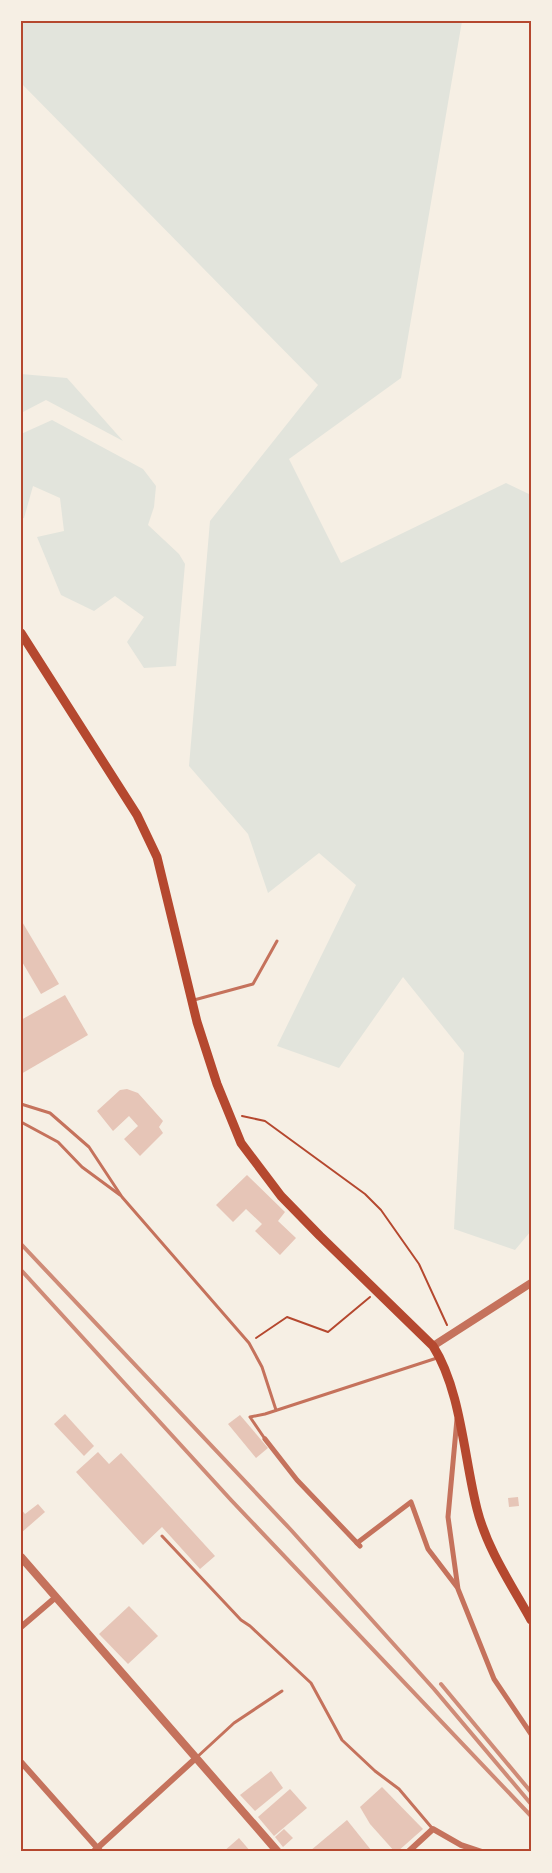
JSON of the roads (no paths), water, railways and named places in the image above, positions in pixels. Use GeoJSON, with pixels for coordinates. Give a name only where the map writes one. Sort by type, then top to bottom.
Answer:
{"type":"FeatureCollection","features":[{"type":"Feature","properties":{"kind":"main road"},"geometry":{"type":"LineString","coordinates":[[21,633],[151,840],[192,1001],[217,1084],[241,1143],[281,1196],[433,1346],[440,1357],[458,1412],[477,1510],[487,1540],[531,1620]]}},
{"type":"Feature","properties":{"kind":"street"},"geometry":{"type":"LineString","coordinates":[[433,1346],[531,1283]]}},
{"type":"Feature","properties":{"kind":"street"},"geometry":{"type":"LineString","coordinates":[[458,1412],[448,1517],[458,1589],[494,1679],[531,1734]]}},
{"type":"Feature","properties":{"kind":"street"},"geometry":{"type":"LineString","coordinates":[[265,1439],[297,1480],[358,1544],[411,1502],[428,1549],[458,1589]]}},
{"type":"Feature","properties":{"kind":"street"},"geometry":{"type":"LineString","coordinates":[[21,1557],[278,1852]]}},
{"type":"Feature","properties":{"kind":"street"},"geometry":{"type":"LineString","coordinates":[[21,1627],[56,1597]]}},
{"type":"Feature","properties":{"kind":"street"},"geometry":{"type":"LineString","coordinates":[[21,1762],[97,1851],[196,1758]]}},
{"type":"Feature","properties":{"kind":"street"},"geometry":{"type":"LineString","coordinates":[[408,1852],[433,1829],[461,1845],[482,1852]]}},
{"type":"Feature","properties":{"kind":"lane"},"geometry":{"type":"LineString","coordinates":[[192,1001],[253,984],[277,941]]}},
{"type":"Feature","properties":{"kind":"lane"},"geometry":{"type":"LineString","coordinates":[[21,1104],[50,1113],[89,1147],[122,1197],[249,1343],[262,1367],[276,1410]]}},
{"type":"Feature","properties":{"kind":"lane"},"geometry":{"type":"LineString","coordinates":[[21,1122],[58,1142],[82,1167],[122,1197]]}},
{"type":"Feature","properties":{"kind":"lane"},"geometry":{"type":"LineString","coordinates":[[265,1439],[250,1417],[440,1357]]}},
{"type":"Feature","properties":{"kind":"lane"},"geometry":{"type":"LineString","coordinates":[[162,1536],[240,1620],[250,1626],[311,1683],[342,1740],[375,1771],[399,1789],[433,1829]]}},
{"type":"Feature","properties":{"kind":"lane"},"geometry":{"type":"LineString","coordinates":[[196,1758],[234,1723],[282,1691]]}},
{"type":"Feature","properties":{"kind":"railway"},"geometry":{"type":"LineString","coordinates":[[21,1244],[291,1530],[434,1689],[531,1804]]}},
{"type":"Feature","properties":{"kind":"railway"},"geometry":{"type":"LineString","coordinates":[[21,1270],[231,1500],[531,1816]]}},
{"type":"Feature","properties":{"kind":"railway"},"geometry":{"type":"LineString","coordinates":[[441,1684],[531,1792]]}}]}
